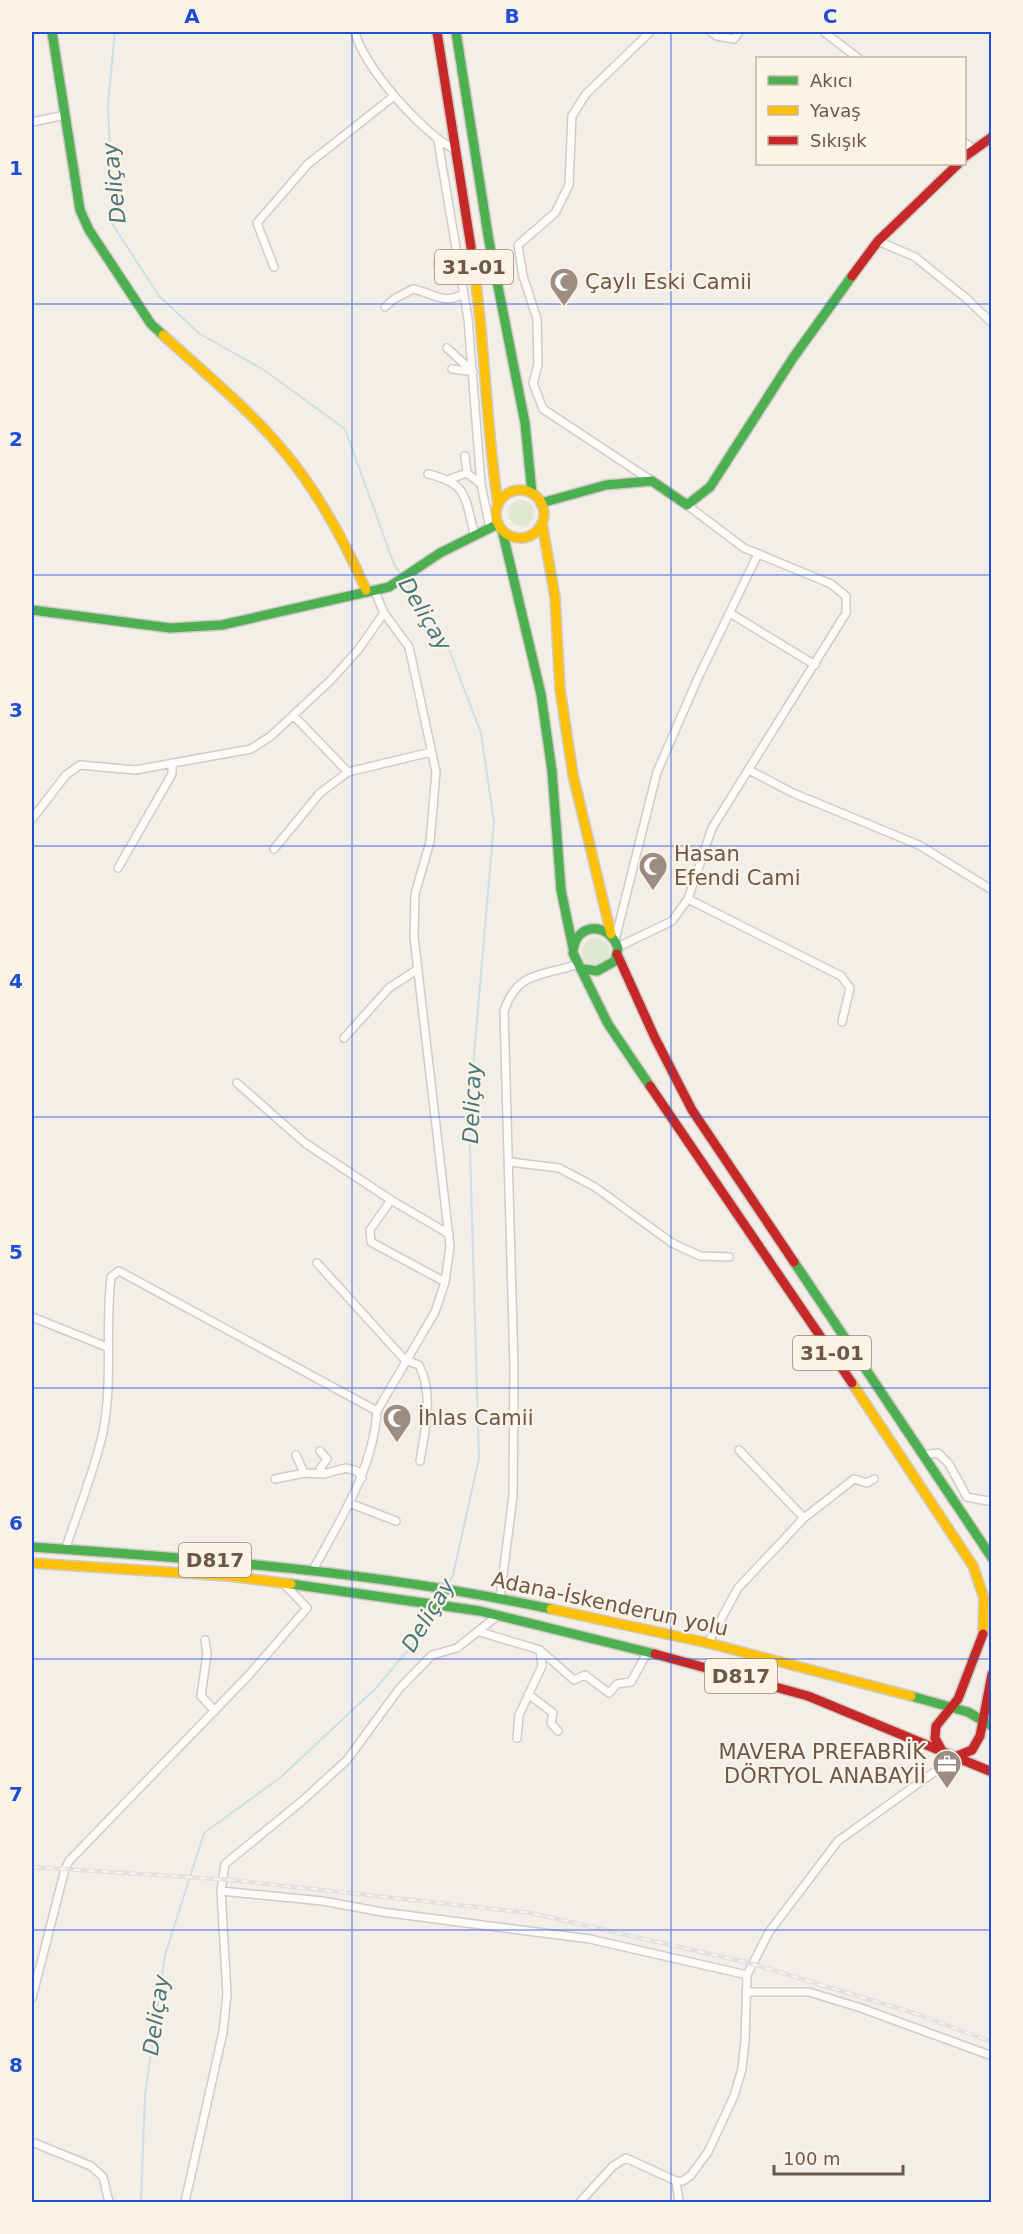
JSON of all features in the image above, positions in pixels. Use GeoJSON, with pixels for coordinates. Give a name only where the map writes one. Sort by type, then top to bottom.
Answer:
{"type":"FeatureCollection","features":[{"type":"Feature","properties":{"kind":"main road"},"geometry":{"type":"LineString","coordinates":[[52,32],[81,210],[110,264],[150,324],[246,412],[300,472],[323,506],[370,590]]}},
{"type":"Feature","properties":{"kind":"main road","name":"31-01"},"geometry":{"type":"LineString","coordinates":[[437,32],[454,149],[482,309],[490,452],[498,504]]}},
{"type":"Feature","properties":{"kind":"main road","name":"31-01"},"geometry":{"type":"LineString","coordinates":[[456,32],[502,311],[525,411],[532,493]]}},
{"type":"Feature","properties":{"kind":"main road"},"geometry":{"type":"LineString","coordinates":[[966,155],[992,137]]}},
{"type":"Feature","properties":{"kind":"main road"},"geometry":{"type":"LineString","coordinates":[[541,503],[606,485],[652,481],[687,505],[710,487],[793,358],[878,241],[957,165]]}},
{"type":"Feature","properties":{"kind":"main road"},"geometry":{"type":"LineString","coordinates":[[497,527],[513,537],[527,537],[542,523],[541,503],[532,493],[513,491],[498,504],[497,527],[541,694],[552,771],[561,890],[573,950],[580,966],[590,972],[604,971],[610,967],[615,944],[605,930],[591,928],[578,936],[573,950]]}},
{"type":"Feature","properties":{"kind":"main road","name":"31-01"},"geometry":{"type":"LineString","coordinates":[[542,523],[555,597],[560,689],[573,775],[615,944],[655,1038],[692,1110],[992,1558]]}},
{"type":"Feature","properties":{"kind":"main road"},"geometry":{"type":"LineString","coordinates":[[32,610],[133,626],[170,628],[212,626],[389,587],[425,563],[497,527]]}},
{"type":"Feature","properties":{"kind":"main road","name":"31-01"},"geometry":{"type":"LineString","coordinates":[[580,966],[613,1037],[761,1248],[963,1548],[980,1578],[985,1601],[985,1623],[972,1667],[952,1709],[940,1719],[934,1730],[934,1739],[942,1751]]}},
{"type":"Feature","properties":{"kind":"main road","name":"Adana-İskenderun yolu"},"geometry":{"type":"LineString","coordinates":[[32,1547],[233,1561],[398,1581],[482,1594],[708,1643],[836,1674],[968,1712],[992,1726]]}},
{"type":"Feature","properties":{"kind":"main road","name":"D817"},"geometry":{"type":"LineString","coordinates":[[32,1563],[228,1576],[284,1584]]}},
{"type":"Feature","properties":{"kind":"main road","name":"Adana-İskenderun yolu"},"geometry":{"type":"LineString","coordinates":[[284,1584],[395,1597],[480,1611],[712,1668],[808,1695],[992,1772]]}},
{"type":"Feature","properties":{"kind":"main road"},"geometry":{"type":"LineString","coordinates":[[957,1756],[972,1750],[980,1736],[981,1721],[992,1674]]}},
{"type":"Feature","properties":{"kind":"street"},"geometry":{"type":"LineString","coordinates":[[355,32],[358,45],[394,96],[438,141],[454,149]]}},
{"type":"Feature","properties":{"kind":"street"},"geometry":{"type":"LineString","coordinates":[[650,32],[586,94],[572,116],[569,186],[555,213],[518,246],[537,319],[538,365],[533,383],[543,410],[652,481]]}},
{"type":"Feature","properties":{"kind":"street"},"geometry":{"type":"LineString","coordinates":[[711,32],[717,36],[734,39],[739,32]]}},
{"type":"Feature","properties":{"kind":"street"},"geometry":{"type":"LineString","coordinates":[[824,32],[857,57]]}},
{"type":"Feature","properties":{"kind":"street"},"geometry":{"type":"LineString","coordinates":[[274,267],[257,223],[308,164],[394,96]]}},
{"type":"Feature","properties":{"kind":"street"},"geometry":{"type":"LineString","coordinates":[[32,122],[65,115]]}},
{"type":"Feature","properties":{"kind":"street"},"geometry":{"type":"LineString","coordinates":[[438,141],[464,293],[481,484],[497,527]]}},
{"type":"Feature","properties":{"kind":"street"},"geometry":{"type":"LineString","coordinates":[[966,144],[973,149]]}},
{"type":"Feature","properties":{"kind":"street"},"geometry":{"type":"LineString","coordinates":[[878,241],[915,257],[966,298],[992,323]]}},
{"type":"Feature","properties":{"kind":"street"},"geometry":{"type":"LineString","coordinates":[[438,265],[459,263]]}},
{"type":"Feature","properties":{"kind":"street"},"geometry":{"type":"LineString","coordinates":[[385,308],[394,298],[413,289],[444,300],[455,299],[464,293]]}},
{"type":"Feature","properties":{"kind":"street"},"geometry":{"type":"LineString","coordinates":[[447,348],[471,372]]}},
{"type":"Feature","properties":{"kind":"street"},"geometry":{"type":"LineString","coordinates":[[452,369],[471,372]]}},
{"type":"Feature","properties":{"kind":"street"},"geometry":{"type":"LineString","coordinates":[[465,456],[466,473]]}},
{"type":"Feature","properties":{"kind":"street"},"geometry":{"type":"LineString","coordinates":[[466,473],[481,484]]}},
{"type":"Feature","properties":{"kind":"street"},"geometry":{"type":"LineString","coordinates":[[450,479],[466,473]]}},
{"type":"Feature","properties":{"kind":"street"},"geometry":{"type":"LineString","coordinates":[[428,474],[450,479],[464,492],[475,536]]}},
{"type":"Feature","properties":{"kind":"street"},"geometry":{"type":"LineString","coordinates":[[615,944],[672,921],[688,898],[712,828],[846,613],[846,596],[831,584],[744,548],[687,505]]}},
{"type":"Feature","properties":{"kind":"street"},"geometry":{"type":"LineString","coordinates":[[615,944],[657,772],[698,678],[758,554]]}},
{"type":"Feature","properties":{"kind":"street"},"geometry":{"type":"LineString","coordinates":[[313,1570],[362,1478],[376,1428],[377,1411],[435,1312],[445,1282],[450,1246],[414,937],[415,894],[430,842],[436,772],[409,647],[370,590]]}},
{"type":"Feature","properties":{"kind":"street"},"geometry":{"type":"LineString","coordinates":[[32,819],[66,775],[80,765],[135,770],[251,749],[272,736],[358,650],[384,613]]}},
{"type":"Feature","properties":{"kind":"street"},"geometry":{"type":"LineString","coordinates":[[730,613],[815,665]]}},
{"type":"Feature","properties":{"kind":"street"},"geometry":{"type":"LineString","coordinates":[[293,715],[348,772]]}},
{"type":"Feature","properties":{"kind":"street"},"geometry":{"type":"LineString","coordinates":[[274,849],[320,793],[348,772],[431,752]]}},
{"type":"Feature","properties":{"kind":"street"},"geometry":{"type":"LineString","coordinates":[[118,868],[172,774],[172,763]]}},
{"type":"Feature","properties":{"kind":"street"},"geometry":{"type":"LineString","coordinates":[[749,770],[793,794],[919,845],[992,890]]}},
{"type":"Feature","properties":{"kind":"street"},"geometry":{"type":"LineString","coordinates":[[688,898],[841,975],[850,988],[842,1022]]}},
{"type":"Feature","properties":{"kind":"street"},"geometry":{"type":"LineString","coordinates":[[500,1598],[513,1496],[514,1366],[504,1011],[510,993],[525,978],[580,966]]}},
{"type":"Feature","properties":{"kind":"street"},"geometry":{"type":"LineString","coordinates":[[344,1038],[389,988],[418,969]]}},
{"type":"Feature","properties":{"kind":"street"},"geometry":{"type":"LineString","coordinates":[[237,1083],[305,1143],[391,1200],[449,1234]]}},
{"type":"Feature","properties":{"kind":"street"},"geometry":{"type":"LineString","coordinates":[[510,1162],[560,1168],[595,1187],[672,1244],[700,1256],[729,1257]]}},
{"type":"Feature","properties":{"kind":"street"},"geometry":{"type":"LineString","coordinates":[[391,1200],[370,1230],[370,1242],[445,1282]]}},
{"type":"Feature","properties":{"kind":"street"},"geometry":{"type":"LineString","coordinates":[[317,1263],[405,1360],[419,1365],[427,1380],[426,1419],[420,1461]]}},
{"type":"Feature","properties":{"kind":"street"},"geometry":{"type":"LineString","coordinates":[[65,1550],[103,1431],[111,1277],[119,1271],[377,1411]]}},
{"type":"Feature","properties":{"kind":"street"},"geometry":{"type":"LineString","coordinates":[[32,1317],[106,1347]]}},
{"type":"Feature","properties":{"kind":"street"},"geometry":{"type":"LineString","coordinates":[[739,1450],[804,1518]]}},
{"type":"Feature","properties":{"kind":"street"},"geometry":{"type":"LineString","coordinates":[[320,1451],[327,1459],[320,1469],[324,1474]]}},
{"type":"Feature","properties":{"kind":"street"},"geometry":{"type":"LineString","coordinates":[[924,1455],[938,1453],[949,1464],[967,1497],[988,1501],[992,1499]]}},
{"type":"Feature","properties":{"kind":"street"},"geometry":{"type":"LineString","coordinates":[[296,1455],[304,1473]]}},
{"type":"Feature","properties":{"kind":"street"},"geometry":{"type":"LineString","coordinates":[[275,1479],[304,1473],[324,1474],[346,1468],[357,1471],[362,1478]]}},
{"type":"Feature","properties":{"kind":"street"},"geometry":{"type":"LineString","coordinates":[[708,1643],[738,1588],[804,1518],[854,1479],[867,1483],[874,1479]]}},
{"type":"Feature","properties":{"kind":"street"},"geometry":{"type":"LineString","coordinates":[[349,1503],[396,1521]]}},
{"type":"Feature","properties":{"kind":"street"},"geometry":{"type":"LineString","coordinates":[[32,1998],[69,1861],[283,1639],[307,1608],[284,1584]]}},
{"type":"Feature","properties":{"kind":"street"},"geometry":{"type":"LineString","coordinates":[[185,2202],[223,2032],[227,1994],[221,1891],[225,1863],[302,1801],[346,1760],[416,1670],[432,1655],[457,1648],[480,1632],[497,1616]]}},
{"type":"Feature","properties":{"kind":"street"},"geometry":{"type":"LineString","coordinates":[[480,1632],[540,1650],[574,1680],[585,1675],[609,1693],[617,1684],[631,1682],[646,1653]]}},
{"type":"Feature","properties":{"kind":"street"},"geometry":{"type":"LineString","coordinates":[[205,1640],[207,1654],[201,1696],[215,1711]]}},
{"type":"Feature","properties":{"kind":"street"},"geometry":{"type":"LineString","coordinates":[[517,1738],[519,1715],[542,1666],[540,1650]]}},
{"type":"Feature","properties":{"kind":"street"},"geometry":{"type":"LineString","coordinates":[[528,1694],[553,1713],[551,1723],[558,1731]]}},
{"type":"Feature","properties":{"kind":"street"},"geometry":{"type":"LineString","coordinates":[[580,2202],[613,2166],[626,2158],[676,2181],[683,2181],[691,2175],[702,2161],[734,2096],[742,2069],[747,1975],[774,1925],[838,1841],[957,1756]]}},
{"type":"Feature","properties":{"kind":"street"},"geometry":{"type":"LineString","coordinates":[[221,1891],[323,1901],[382,1912],[580,1937],[747,1975]]}},
{"type":"Feature","properties":{"kind":"street"},"geometry":{"type":"LineString","coordinates":[[746,1992],[809,1992],[861,2008],[992,2056]]}},
{"type":"Feature","properties":{"kind":"street"},"geometry":{"type":"LineString","coordinates":[[32,2142],[91,2166],[103,2177],[109,2202]]}},
{"type":"Feature","properties":{"kind":"street"},"geometry":{"type":"LineString","coordinates":[[676,2181],[679,2202]]}},
{"type":"Feature","properties":{"kind":"green space"},"geometry":{"type":"Polygon","coordinates":[[[521,500],[530,504],[534,513],[530,522],[521,526],[512,522],[508,513],[512,504],[521,500]]]}},
{"type":"Feature","properties":{"kind":"green space"},"geometry":{"type":"Polygon","coordinates":[[[596,938],[606,942],[610,952],[606,962],[596,966],[586,962],[582,952],[586,942],[596,938]]]}},
{"type":"Feature","properties":{"kind":"waterway","name":"Deliçay"},"geometry":{"type":"LineString","coordinates":[[115,32],[108,104],[113,225],[159,296],[200,334],[264,370],[345,429],[394,564],[402,576]]}},
{"type":"Feature","properties":{"kind":"waterway","name":"Deliçay"},"geometry":{"type":"LineString","coordinates":[[405,581],[447,644],[481,733],[494,822],[469,1114],[479,1458],[453,1575],[448,1585]]}},
{"type":"Feature","properties":{"kind":"waterway","name":"Deliçay"},"geometry":{"type":"LineString","coordinates":[[141,2202],[145,2095],[165,1955],[204,1833],[281,1777],[376,1688],[414,1643],[434,1608]]}},
{"type":"Feature","properties":{"kind":"railway"},"geometry":{"type":"LineString","coordinates":[[32,1867],[232,1880],[531,1913],[749,1963],[917,2014],[992,2042]]}},
{"type":"Feature","properties":{"kind":"traffic: fast"},"geometry":{"type":"LineString","coordinates":[[52,32],[80,210],[89,230],[151,324],[163,335]]}},
{"type":"Feature","properties":{"kind":"traffic: fast"},"geometry":{"type":"LineString","coordinates":[[456,32],[489,241],[525,423],[532,493]]}},
{"type":"Feature","properties":{"kind":"traffic: fast"},"geometry":{"type":"LineString","coordinates":[[541,503],[606,485],[652,481],[687,505],[710,487],[793,358],[852,276]]}},
{"type":"Feature","properties":{"kind":"traffic: fast"},"geometry":{"type":"LineString","coordinates":[[32,610],[170,628],[222,625],[389,587],[440,553],[498,524]]}},
{"type":"Feature","properties":{"kind":"traffic: fast"},"geometry":{"type":"LineString","coordinates":[[502,530],[541,694],[552,771],[561,890],[573,948]]}},
{"type":"Feature","properties":{"kind":"traffic: fast"},"geometry":{"type":"LineString","coordinates":[[583,969],[597,971],[615,961],[618,948],[613,939],[600,929],[585,931],[579,936],[573,953],[608,1024],[650,1086]]}},
{"type":"Feature","properties":{"kind":"traffic: fast"},"geometry":{"type":"LineString","coordinates":[[794,1262],[992,1558]]}},
{"type":"Feature","properties":{"kind":"traffic: fast"},"geometry":{"type":"LineString","coordinates":[[32,1547],[228,1562],[358,1576],[487,1596],[551,1609]]}},
{"type":"Feature","properties":{"kind":"traffic: fast"},"geometry":{"type":"LineString","coordinates":[[291,1584],[480,1611],[655,1654]]}},
{"type":"Feature","properties":{"kind":"traffic: fast"},"geometry":{"type":"LineString","coordinates":[[911,1696],[968,1712],[992,1726]]}},
{"type":"Feature","properties":{"kind":"traffic: slow"},"geometry":{"type":"LineString","coordinates":[[471,247],[498,504]]}},
{"type":"Feature","properties":{"kind":"traffic: slow"},"geometry":{"type":"LineString","coordinates":[[163,335],[254,419],[295,465],[329,516],[366,590]]}},
{"type":"Feature","properties":{"kind":"traffic: slow"},"geometry":{"type":"LineString","coordinates":[[520,490],[537,497],[544,514],[537,531],[520,538],[503,531],[496,514],[503,497],[520,490]]}},
{"type":"Feature","properties":{"kind":"traffic: slow"},"geometry":{"type":"LineString","coordinates":[[542,523],[555,597],[560,689],[573,775],[611,934]]}},
{"type":"Feature","properties":{"kind":"traffic: slow"},"geometry":{"type":"LineString","coordinates":[[852,1383],[973,1566],[984,1598],[983,1634]]}},
{"type":"Feature","properties":{"kind":"traffic: slow"},"geometry":{"type":"LineString","coordinates":[[32,1563],[228,1576],[291,1584]]}},
{"type":"Feature","properties":{"kind":"traffic: slow"},"geometry":{"type":"LineString","coordinates":[[551,1609],[708,1643],[911,1696]]}},
{"type":"Feature","properties":{"kind":"traffic: jam"},"geometry":{"type":"LineString","coordinates":[[437,32],[471,247]]}},
{"type":"Feature","properties":{"kind":"traffic: jam"},"geometry":{"type":"LineString","coordinates":[[966,156],[992,137]]}},
{"type":"Feature","properties":{"kind":"traffic: jam"},"geometry":{"type":"LineString","coordinates":[[852,276],[878,241],[957,165]]}},
{"type":"Feature","properties":{"kind":"traffic: jam"},"geometry":{"type":"LineString","coordinates":[[617,954],[655,1038],[692,1110],[794,1262]]}},
{"type":"Feature","properties":{"kind":"traffic: jam"},"geometry":{"type":"LineString","coordinates":[[650,1086],[852,1383]]}},
{"type":"Feature","properties":{"kind":"traffic: jam"},"geometry":{"type":"LineString","coordinates":[[942,1751],[935,1738],[936,1726],[958,1699],[983,1634]]}},
{"type":"Feature","properties":{"kind":"traffic: jam"},"geometry":{"type":"LineString","coordinates":[[655,1654],[808,1696],[992,1772]]}},
{"type":"Feature","properties":{"kind":"traffic: jam"},"geometry":{"type":"LineString","coordinates":[[957,1756],[972,1750],[980,1736],[992,1674]]}},
{"type":"Feature","properties":{"kind":"place","name":"Çaylı Eski Camii"},"geometry":{"type":"Point","coordinates":[564,308]}},
{"type":"Feature","properties":{"kind":"place","name":"Hasan Efendi Cami"},"geometry":{"type":"Point","coordinates":[653,892]}},
{"type":"Feature","properties":{"kind":"place","name":"İhlas Camii"},"geometry":{"type":"Point","coordinates":[397,1444]}},
{"type":"Feature","properties":{"kind":"place","name":"MAVERA PREFABRİK DÖRTYOL ANABAYİİ"},"geometry":{"type":"Point","coordinates":[947,1790]}}]}
